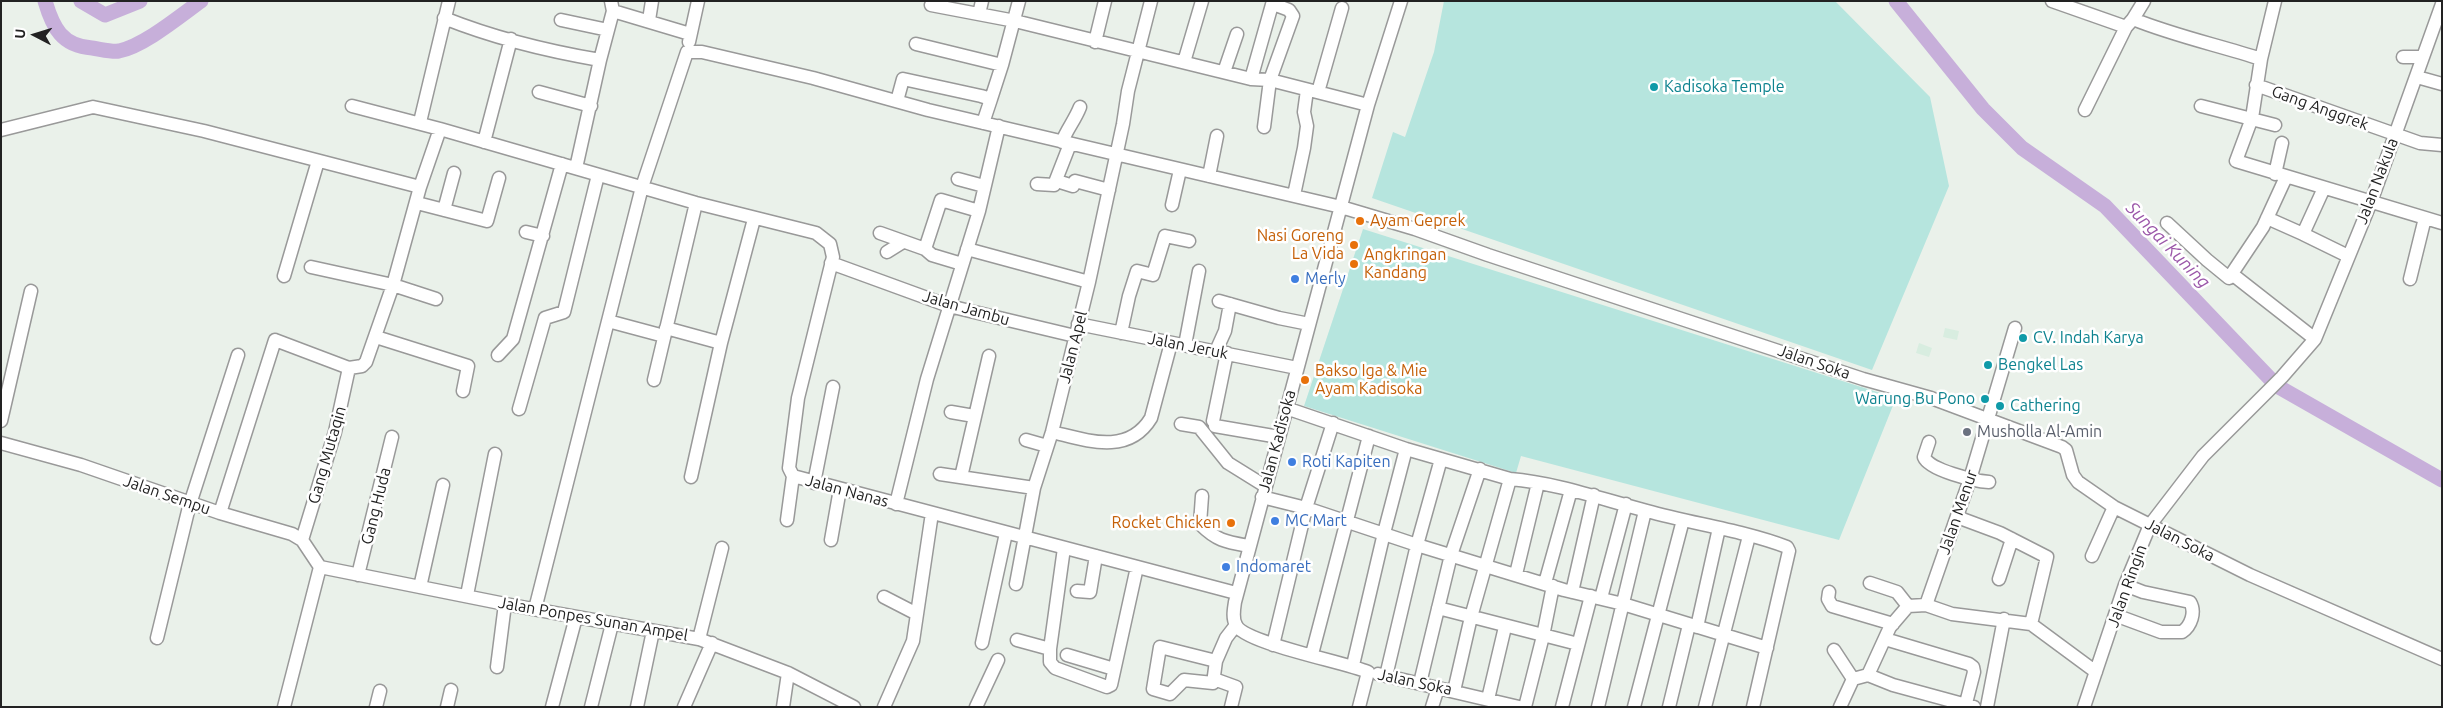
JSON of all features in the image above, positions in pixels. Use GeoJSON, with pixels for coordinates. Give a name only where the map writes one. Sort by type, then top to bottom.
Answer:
{"type":"FeatureCollection","features":[{"type":"Feature","properties":{"kind":"street"},"geometry":{"type":"LineString","coordinates":[[420,122],[449,1]]}},
{"type":"Feature","properties":{"kind":"street"},"geometry":{"type":"LineString","coordinates":[[649,20],[652,1]]}},
{"type":"Feature","properties":{"kind":"street"},"geometry":{"type":"LineString","coordinates":[[536,609],[642,187],[687,52],[698,1]]}},
{"type":"Feature","properties":{"kind":"street"},"geometry":{"type":"LineString","coordinates":[[983,123],[1015,21],[1019,1]]}},
{"type":"Feature","properties":{"kind":"street"},"geometry":{"type":"LineString","coordinates":[[1095,42],[1106,1]]}},
{"type":"Feature","properties":{"kind":"street","name":"Jalan Apel"},"geometry":{"type":"LineString","coordinates":[[1016,584],[1034,488],[1052,432],[1089,282],[1117,155],[1128,91],[1151,1]]}},
{"type":"Feature","properties":{"kind":"street"},"geometry":{"type":"LineString","coordinates":[[1184,62],[1202,1]]}},
{"type":"Feature","properties":{"kind":"street","name":"Jalan Kadisoka"},"geometry":{"type":"LineString","coordinates":[[1236,625],[1234,616],[1236,592],[1368,106],[1401,1]]}},
{"type":"Feature","properties":{"kind":"street"},"geometry":{"type":"LineString","coordinates":[[2052,1],[2168,33],[2206,41],[2261,59]]}},
{"type":"Feature","properties":{"kind":"street"},"geometry":{"type":"LineString","coordinates":[[2085,110],[2130,23],[2144,1]]}},
{"type":"Feature","properties":{"kind":"street"},"geometry":{"type":"LineString","coordinates":[[2275,1],[2256,84],[2252,118],[2236,161],[2280,176],[2442,223]]}},
{"type":"Feature","properties":{"kind":"street"},"geometry":{"type":"LineString","coordinates":[[1251,79],[1273,2],[1289,10],[1292,16],[1270,80],[1264,127]]}},
{"type":"Feature","properties":{"kind":"street","name":"Jalan Nakula"},"geometry":{"type":"LineString","coordinates":[[2303,353],[2315,339],[2370,202],[2442,4]]}},
{"type":"Feature","properties":{"kind":"street"},"geometry":{"type":"LineString","coordinates":[[932,5],[980,8],[1015,21],[1095,42],[1251,79],[1270,80],[1368,106]]}},
{"type":"Feature","properties":{"kind":"street"},"geometry":{"type":"LineString","coordinates":[[576,168],[612,6],[690,34]]}},
{"type":"Feature","properties":{"kind":"street"},"geometry":{"type":"LineString","coordinates":[[1294,195],[1307,126],[1304,112],[1342,8]]}},
{"type":"Feature","properties":{"kind":"street"},"geometry":{"type":"LineString","coordinates":[[444,18],[470,29],[565,54],[600,60]]}},
{"type":"Feature","properties":{"kind":"street"},"geometry":{"type":"LineString","coordinates":[[561,20],[608,30]]}},
{"type":"Feature","properties":{"kind":"street"},"geometry":{"type":"LineString","coordinates":[[1224,72],[1237,34]]}},
{"type":"Feature","properties":{"kind":"street"},"geometry":{"type":"LineString","coordinates":[[484,142],[511,39]]}},
{"type":"Feature","properties":{"kind":"street"},"geometry":{"type":"LineString","coordinates":[[916,44],[1002,64]]}},
{"type":"Feature","properties":{"kind":"street","name":"Jalan Soka"},"geometry":{"type":"LineString","coordinates":[[687,52],[702,52],[813,78],[983,123],[1342,207],[1415,228],[1488,255],[1987,418],[2062,446],[2066,450],[2073,475],[2078,482],[2114,507],[2250,575],[2442,659]]}},
{"type":"Feature","properties":{"kind":"street"},"geometry":{"type":"LineString","coordinates":[[2402,57],[2423,57]]}},
{"type":"Feature","properties":{"kind":"street"},"geometry":{"type":"LineString","coordinates":[[2416,77],[2442,84]]}},
{"type":"Feature","properties":{"kind":"street"},"geometry":{"type":"LineString","coordinates":[[897,101],[904,79],[991,99]]}},
{"type":"Feature","properties":{"kind":"street","name":"Gang Anggrek"},"geometry":{"type":"LineString","coordinates":[[2256,84],[2395,135],[2420,143],[2442,145]]}},
{"type":"Feature","properties":{"kind":"street"},"geometry":{"type":"LineString","coordinates":[[539,92],[591,106]]}},
{"type":"Feature","properties":{"kind":"street","name":"Jalan Nanas"},"geometry":{"type":"LineString","coordinates":[[352,106],[420,122],[754,219],[816,233],[830,244],[832,257],[798,398],[789,468],[793,476],[932,514],[1236,592]]}},
{"type":"Feature","properties":{"kind":"street"},"geometry":{"type":"LineString","coordinates":[[2201,106],[2275,124]]}},
{"type":"Feature","properties":{"kind":"street"},"geometry":{"type":"LineString","coordinates":[[1,130],[93,107],[204,131],[420,187]]}},
{"type":"Feature","properties":{"kind":"street"},"geometry":{"type":"LineString","coordinates":[[1037,184],[1054,185],[1057,181],[1066,143],[1067,129],[1075,120],[1080,107]]}},
{"type":"Feature","properties":{"kind":"street"},"geometry":{"type":"LineString","coordinates":[[896,504],[927,379],[979,211],[999,126]]}},
{"type":"Feature","properties":{"kind":"street"},"geometry":{"type":"LineString","coordinates":[[220,513],[275,340],[349,368],[362,366],[366,362],[394,285],[420,187],[440,129]]}},
{"type":"Feature","properties":{"kind":"street"},"geometry":{"type":"LineString","coordinates":[[1209,176],[1217,136]]}},
{"type":"Feature","properties":{"kind":"street"},"geometry":{"type":"LineString","coordinates":[[2167,223],[2226,277],[2230,277],[2267,218],[2280,176],[2282,143]]}},
{"type":"Feature","properties":{"kind":"street"},"geometry":{"type":"LineString","coordinates":[[284,276],[318,161]]}},
{"type":"Feature","properties":{"kind":"street"},"geometry":{"type":"LineString","coordinates":[[498,355],[513,340],[562,164]]}},
{"type":"Feature","properties":{"kind":"street"},"geometry":{"type":"LineString","coordinates":[[1172,205],[1180,170]]}},
{"type":"Feature","properties":{"kind":"street"},"geometry":{"type":"LineString","coordinates":[[444,210],[454,173]]}},
{"type":"Feature","properties":{"kind":"street"},"geometry":{"type":"LineString","coordinates":[[519,409],[545,318],[564,312],[598,175]]}},
{"type":"Feature","properties":{"kind":"street"},"geometry":{"type":"LineString","coordinates":[[417,203],[489,221],[499,178]]}},
{"type":"Feature","properties":{"kind":"street"},"geometry":{"type":"LineString","coordinates":[[958,179],[984,186]]}},
{"type":"Feature","properties":{"kind":"street"},"geometry":{"type":"LineString","coordinates":[[1057,181],[1073,186],[1075,180],[1109,190]]}},
{"type":"Feature","properties":{"kind":"street"},"geometry":{"type":"LineString","coordinates":[[2303,234],[2324,188]]}},
{"type":"Feature","properties":{"kind":"street"},"geometry":{"type":"LineString","coordinates":[[925,249],[941,200],[979,211]]}},
{"type":"Feature","properties":{"kind":"street"},"geometry":{"type":"LineString","coordinates":[[654,380],[696,203]]}},
{"type":"Feature","properties":{"kind":"street"},"geometry":{"type":"LineString","coordinates":[[2267,218],[2348,256]]}},
{"type":"Feature","properties":{"kind":"street"},"geometry":{"type":"LineString","coordinates":[[2410,279],[2425,218]]}},
{"type":"Feature","properties":{"kind":"street"},"geometry":{"type":"LineString","coordinates":[[691,477],[721,343],[754,219]]}},
{"type":"Feature","properties":{"kind":"street"},"geometry":{"type":"LineString","coordinates":[[526,232],[543,236]]}},
{"type":"Feature","properties":{"kind":"street"},"geometry":{"type":"LineString","coordinates":[[880,234],[925,249],[932,255],[962,264]]}},
{"type":"Feature","properties":{"kind":"street"},"geometry":{"type":"LineString","coordinates":[[1121,333],[1128,296],[1137,271],[1153,276],[1164,236],[1188,241]]}},
{"type":"Feature","properties":{"kind":"street"},"geometry":{"type":"LineString","coordinates":[[887,252],[902,242]]}},
{"type":"Feature","properties":{"kind":"street"},"geometry":{"type":"LineString","coordinates":[[967,249],[1089,282]]}},
{"type":"Feature","properties":{"kind":"street","name":"Jalan Jambu"},"geometry":{"type":"LineString","coordinates":[[831,263],[949,306],[1077,330]]}},
{"type":"Feature","properties":{"kind":"street"},"geometry":{"type":"LineString","coordinates":[[311,267],[394,285],[436,299]]}},
{"type":"Feature","properties":{"kind":"street"},"geometry":{"type":"LineString","coordinates":[[1185,345],[1199,271]]}},
{"type":"Feature","properties":{"kind":"street"},"geometry":{"type":"LineString","coordinates":[[2232,274],[2315,339]]}},
{"type":"Feature","properties":{"kind":"street"},"geometry":{"type":"LineString","coordinates":[[1,421],[30,291]]}},
{"type":"Feature","properties":{"kind":"street"},"geometry":{"type":"LineString","coordinates":[[1278,437],[1214,423],[1225,331],[1225,302],[1309,324]]}},
{"type":"Feature","properties":{"kind":"street"},"geometry":{"type":"LineString","coordinates":[[608,322],[721,343]]}},
{"type":"Feature","properties":{"kind":"street","name":"Jalan Menur"},"geometry":{"type":"LineString","coordinates":[[1926,605],[1970,479],[2015,328]]}},
{"type":"Feature","properties":{"kind":"street","name":"Jalan Jeruk"},"geometry":{"type":"LineString","coordinates":[[1077,330],[1121,333],[1297,368]]}},
{"type":"Feature","properties":{"kind":"street"},"geometry":{"type":"LineString","coordinates":[[376,337],[468,366],[462,391]]}},
{"type":"Feature","properties":{"kind":"street"},"geometry":{"type":"LineString","coordinates":[[1052,432],[1103,443],[1118,442],[1144,429],[1151,418],[1171,342]]}},
{"type":"Feature","properties":{"kind":"street","name":"Jalan Ringin"},"geometry":{"type":"LineString","coordinates":[[2084,707],[2125,585],[2150,525],[2203,456],[2303,353]]}},
{"type":"Feature","properties":{"kind":"street"},"geometry":{"type":"LineString","coordinates":[[157,638],[191,503],[238,355]]}},
{"type":"Feature","properties":{"kind":"street"},"geometry":{"type":"LineString","coordinates":[[961,477],[989,356]]}},
{"type":"Feature","properties":{"kind":"street","name":"Gang Mutaqin"},"geometry":{"type":"LineString","coordinates":[[302,540],[336,432],[349,368]]}},
{"type":"Feature","properties":{"kind":"street"},"geometry":{"type":"LineString","coordinates":[[814,483],[833,387]]}},
{"type":"Feature","properties":{"kind":"street"},"geometry":{"type":"LineString","coordinates":[[1286,408],[1406,449],[1480,469],[1510,480],[1538,483],[1594,495],[1645,511],[1749,536],[1789,549],[1767,648],[1758,706]]}},
{"type":"Feature","properties":{"kind":"street"},"geometry":{"type":"LineString","coordinates":[[951,412],[974,416]]}},
{"type":"Feature","properties":{"kind":"street"},"geometry":{"type":"LineString","coordinates":[[1181,424],[1199,427],[1228,464],[1264,491],[1306,508],[1384,533],[1417,546],[1572,592],[1623,604],[1722,636],[1767,648]]}},
{"type":"Feature","properties":{"kind":"street"},"geometry":{"type":"LineString","coordinates":[[1273,645],[1306,508],[1333,424]]}},
{"type":"Feature","properties":{"kind":"street"},"geometry":{"type":"LineString","coordinates":[[1312,654],[1369,436]]}},
{"type":"Feature","properties":{"kind":"street","name":"Gang Huda"},"geometry":{"type":"LineString","coordinates":[[358,575],[392,437]]}},
{"type":"Feature","properties":{"kind":"street"},"geometry":{"type":"LineString","coordinates":[[1026,440],[1047,446]]}},
{"type":"Feature","properties":{"kind":"street","name":"Jalan Sempu"},"geometry":{"type":"LineString","coordinates":[[1,442],[81,466],[220,513],[292,534],[302,540]]}},
{"type":"Feature","properties":{"kind":"street"},"geometry":{"type":"LineString","coordinates":[[1929,442],[1924,456],[1925,461],[1938,468],[1970,479],[1989,482]]}},
{"type":"Feature","properties":{"kind":"street"},"geometry":{"type":"LineString","coordinates":[[1353,665],[1406,449]]}},
{"type":"Feature","properties":{"kind":"street"},"geometry":{"type":"LineString","coordinates":[[467,596],[495,454]]}},
{"type":"Feature","properties":{"kind":"street"},"geometry":{"type":"LineString","coordinates":[[1386,676],[1417,546],[1442,459]]}},
{"type":"Feature","properties":{"kind":"street"},"geometry":{"type":"LineString","coordinates":[[1420,684],[1451,555],[1480,469]]}},
{"type":"Feature","properties":{"kind":"street"},"geometry":{"type":"LineString","coordinates":[[940,474],[1034,488]]}},
{"type":"Feature","properties":{"kind":"street"},"geometry":{"type":"LineString","coordinates":[[787,520],[793,476]]}},
{"type":"Feature","properties":{"kind":"street"},"geometry":{"type":"LineString","coordinates":[[1454,691],[1471,617],[1510,480]]}},
{"type":"Feature","properties":{"kind":"street"},"geometry":{"type":"LineString","coordinates":[[1516,574],[1538,483]]}},
{"type":"Feature","properties":{"kind":"street"},"geometry":{"type":"LineString","coordinates":[[420,587],[443,485]]}},
{"type":"Feature","properties":{"kind":"street"},"geometry":{"type":"LineString","coordinates":[[831,540],[840,489]]}},
{"type":"Feature","properties":{"kind":"street"},"geometry":{"type":"LineString","coordinates":[[1525,707],[1543,636],[1549,585],[1571,490]]}},
{"type":"Feature","properties":{"kind":"street"},"geometry":{"type":"LineString","coordinates":[[1572,592],[1594,495]]}},
{"type":"Feature","properties":{"kind":"street"},"geometry":{"type":"LineString","coordinates":[[1202,496],[1200,524],[1213,537],[1226,542],[1249,546]]}},
{"type":"Feature","properties":{"kind":"street"},"geometry":{"type":"LineString","coordinates":[[1562,707],[1578,644],[1596,597],[1626,504]]}},
{"type":"Feature","properties":{"kind":"street"},"geometry":{"type":"LineString","coordinates":[[2092,556],[2114,507]]}},
{"type":"Feature","properties":{"kind":"street"},"geometry":{"type":"LineString","coordinates":[[1598,707],[1645,511]]}},
{"type":"Feature","properties":{"kind":"street"},"geometry":{"type":"LineString","coordinates":[[884,707],[910,652],[932,514]]}},
{"type":"Feature","properties":{"kind":"street"},"geometry":{"type":"LineString","coordinates":[[1957,517],[2012,539],[2047,557],[2031,624]]}},
{"type":"Feature","properties":{"kind":"street"},"geometry":{"type":"LineString","coordinates":[[1634,707],[1660,615],[1683,520]]}},
{"type":"Feature","properties":{"kind":"street"},"geometry":{"type":"LineString","coordinates":[[1669,707],[1719,528]]}},
{"type":"Feature","properties":{"kind":"street"},"geometry":{"type":"LineString","coordinates":[[982,643],[1006,533]]}},
{"type":"Feature","properties":{"kind":"street"},"geometry":{"type":"LineString","coordinates":[[1704,707],[1749,536]]}},
{"type":"Feature","properties":{"kind":"street"},"geometry":{"type":"LineString","coordinates":[[1999,579],[2012,539]]}},
{"type":"Feature","properties":{"kind":"street"},"geometry":{"type":"LineString","coordinates":[[284,707],[320,566],[302,540]]}},
{"type":"Feature","properties":{"kind":"street"},"geometry":{"type":"LineString","coordinates":[[699,638],[722,548]]}},
{"type":"Feature","properties":{"kind":"street"},"geometry":{"type":"LineString","coordinates":[[1064,548],[1050,649],[1052,666],[1107,688],[1111,685],[1137,567]]}},
{"type":"Feature","properties":{"kind":"street"},"geometry":{"type":"LineString","coordinates":[[1078,591],[1090,592],[1096,556]]}},
{"type":"Feature","properties":{"kind":"street","name":"Jalan Ponpes Sunan Ampel"},"geometry":{"type":"LineString","coordinates":[[320,566],[505,604],[699,638],[788,672],[838,703],[854,707]]}},
{"type":"Feature","properties":{"kind":"street"},"geometry":{"type":"LineString","coordinates":[[1870,583],[1897,592],[1908,606]]}},
{"type":"Feature","properties":{"kind":"street"},"geometry":{"type":"LineString","coordinates":[[2115,615],[2161,632],[2182,632],[2190,623],[2193,607],[2190,602],[2143,592],[2125,585]]}},
{"type":"Feature","properties":{"kind":"street"},"geometry":{"type":"LineString","coordinates":[[1829,592],[1828,599],[1832,606],[1893,624]]}},
{"type":"Feature","properties":{"kind":"street"},"geometry":{"type":"LineString","coordinates":[[884,597],[917,614]]}},
{"type":"Feature","properties":{"kind":"street"},"geometry":{"type":"LineString","coordinates":[[497,667],[505,604]]}},
{"type":"Feature","properties":{"kind":"street"},"geometry":{"type":"LineString","coordinates":[[1868,675],[1893,624],[1908,606],[1926,605],[1952,614],[2004,619],[2031,624],[2096,672]]}},
{"type":"Feature","properties":{"kind":"street"},"geometry":{"type":"LineString","coordinates":[[1438,608],[1578,644]]}},
{"type":"Feature","properties":{"kind":"street"},"geometry":{"type":"LineString","coordinates":[[552,707],[576,617]]}},
{"type":"Feature","properties":{"kind":"street"},"geometry":{"type":"LineString","coordinates":[[1987,707],[2004,619]]}},
{"type":"Feature","properties":{"kind":"street"},"geometry":{"type":"LineString","coordinates":[[591,707],[612,624]]}},
{"type":"Feature","properties":{"kind":"street"},"geometry":{"type":"LineString","coordinates":[[1216,661],[1160,647],[1152,683],[1153,689],[1170,694],[1184,680],[1192,679],[1209,684],[1213,683],[1216,661],[1226,638],[1236,625],[1241,631],[1273,645],[1353,665],[1368,672],[1359,707]]}},
{"type":"Feature","properties":{"kind":"street"},"geometry":{"type":"LineString","coordinates":[[1492,702],[1506,627]]}},
{"type":"Feature","properties":{"kind":"street"},"geometry":{"type":"LineString","coordinates":[[637,707],[653,631]]}},
{"type":"Feature","properties":{"kind":"street"},"geometry":{"type":"LineString","coordinates":[[1853,679],[1868,675],[1892,685],[1968,705],[1974,672],[1973,667],[1969,664],[1885,639]]}},
{"type":"Feature","properties":{"kind":"street"},"geometry":{"type":"LineString","coordinates":[[1017,640],[1050,649]]}},
{"type":"Feature","properties":{"kind":"street"},"geometry":{"type":"LineString","coordinates":[[684,707],[712,643]]}},
{"type":"Feature","properties":{"kind":"street"},"geometry":{"type":"LineString","coordinates":[[1834,650],[1853,679]]}},
{"type":"Feature","properties":{"kind":"street"},"geometry":{"type":"LineString","coordinates":[[1067,655],[1114,669]]}},
{"type":"Feature","properties":{"kind":"street"},"geometry":{"type":"LineString","coordinates":[[976,707],[998,660]]}},
{"type":"Feature","properties":{"kind":"street"},"geometry":{"type":"LineString","coordinates":[[783,707],[788,672]]}},
{"type":"Feature","properties":{"kind":"street","name":"Jalan Soka"},"geometry":{"type":"LineString","coordinates":[[1368,672],[1519,707]]}},
{"type":"Feature","properties":{"kind":"street"},"geometry":{"type":"LineString","coordinates":[[1214,679],[1236,687],[1231,707]]}},
{"type":"Feature","properties":{"kind":"street"},"geometry":{"type":"LineString","coordinates":[[1840,707],[1853,679]]}},
{"type":"Feature","properties":{"kind":"street"},"geometry":{"type":"LineString","coordinates":[[1432,707],[1438,688]]}},
{"type":"Feature","properties":{"kind":"street"},"geometry":{"type":"LineString","coordinates":[[447,707],[451,690]]}},
{"type":"Feature","properties":{"kind":"street"},"geometry":{"type":"LineString","coordinates":[[376,707],[380,691]]}},
{"type":"Feature","properties":{"kind":"green space"},"geometry":{"type":"Polygon","coordinates":[[[1945,328],[1959,331],[1957,340],[1943,337],[1945,328]]]}},
{"type":"Feature","properties":{"kind":"green space"},"geometry":{"type":"Polygon","coordinates":[[[1919,343],[1932,348],[1929,357],[1916,353],[1919,343]]]}},
{"type":"Feature","properties":{"kind":"shaded area"},"geometry":{"type":"Polygon","coordinates":[[[1444,1],[1835,1],[1930,97],[1949,186],[1872,370],[1372,198],[1393,132],[1405,137],[1434,52],[1444,1]]]}},
{"type":"Feature","properties":{"kind":"shaded area"},"geometry":{"type":"Polygon","coordinates":[[[1363,229],[1896,398],[1839,540],[1521,456],[1516,473],[1304,406],[1363,229]]]}},
{"type":"Feature","properties":{"kind":"waterway","name":"Sungai Kuning"},"geometry":{"type":"LineString","coordinates":[[45,1],[55,27],[66,39],[82,47],[109,51],[119,51],[139,43],[201,1]]}},
{"type":"Feature","properties":{"kind":"waterway"},"geometry":{"type":"LineString","coordinates":[[81,1],[105,15],[140,1]]}},
{"type":"Feature","properties":{"kind":"waterway","name":"Sungai Kuning"},"geometry":{"type":"LineString","coordinates":[[1896,1],[1983,109],[2022,148],[2105,206],[2277,386],[2442,480]]}},
{"type":"Feature","properties":{"kind":"place","name":"Kadisoka Temple"},"geometry":{"type":"Point","coordinates":[1654,87]}},
{"type":"Feature","properties":{"kind":"place","name":"Ayam Geprek"},"geometry":{"type":"Point","coordinates":[1360,221]}},
{"type":"Feature","properties":{"kind":"place","name":"Nasi Goreng La Vida"},"geometry":{"type":"Point","coordinates":[1354,245]}},
{"type":"Feature","properties":{"kind":"place","name":"Angkringan Kandang"},"geometry":{"type":"Point","coordinates":[1354,264]}},
{"type":"Feature","properties":{"kind":"place","name":"Merly"},"geometry":{"type":"Point","coordinates":[1295,279]}},
{"type":"Feature","properties":{"kind":"place","name":"CV. Indah Karya"},"geometry":{"type":"Point","coordinates":[2023,338]}},
{"type":"Feature","properties":{"kind":"place","name":"Bengkel Las"},"geometry":{"type":"Point","coordinates":[1988,365]}},
{"type":"Feature","properties":{"kind":"place","name":"Bakso Iga & Mie Ayam Kadisoka"},"geometry":{"type":"Point","coordinates":[1305,380]}},
{"type":"Feature","properties":{"kind":"place","name":"Warung Bu Pono"},"geometry":{"type":"Point","coordinates":[1985,399]}},
{"type":"Feature","properties":{"kind":"place","name":"Cathering"},"geometry":{"type":"Point","coordinates":[2000,406]}},
{"type":"Feature","properties":{"kind":"place","name":"Musholla Al-Amin"},"geometry":{"type":"Point","coordinates":[1967,432]}},
{"type":"Feature","properties":{"kind":"place","name":"Roti Kapiten"},"geometry":{"type":"Point","coordinates":[1292,462]}},
{"type":"Feature","properties":{"kind":"place","name":"MC Mart"},"geometry":{"type":"Point","coordinates":[1275,521]}},
{"type":"Feature","properties":{"kind":"place","name":"Rocket Chicken"},"geometry":{"type":"Point","coordinates":[1231,523]}},
{"type":"Feature","properties":{"kind":"place","name":"Indomaret"},"geometry":{"type":"Point","coordinates":[1226,567]}}]}
